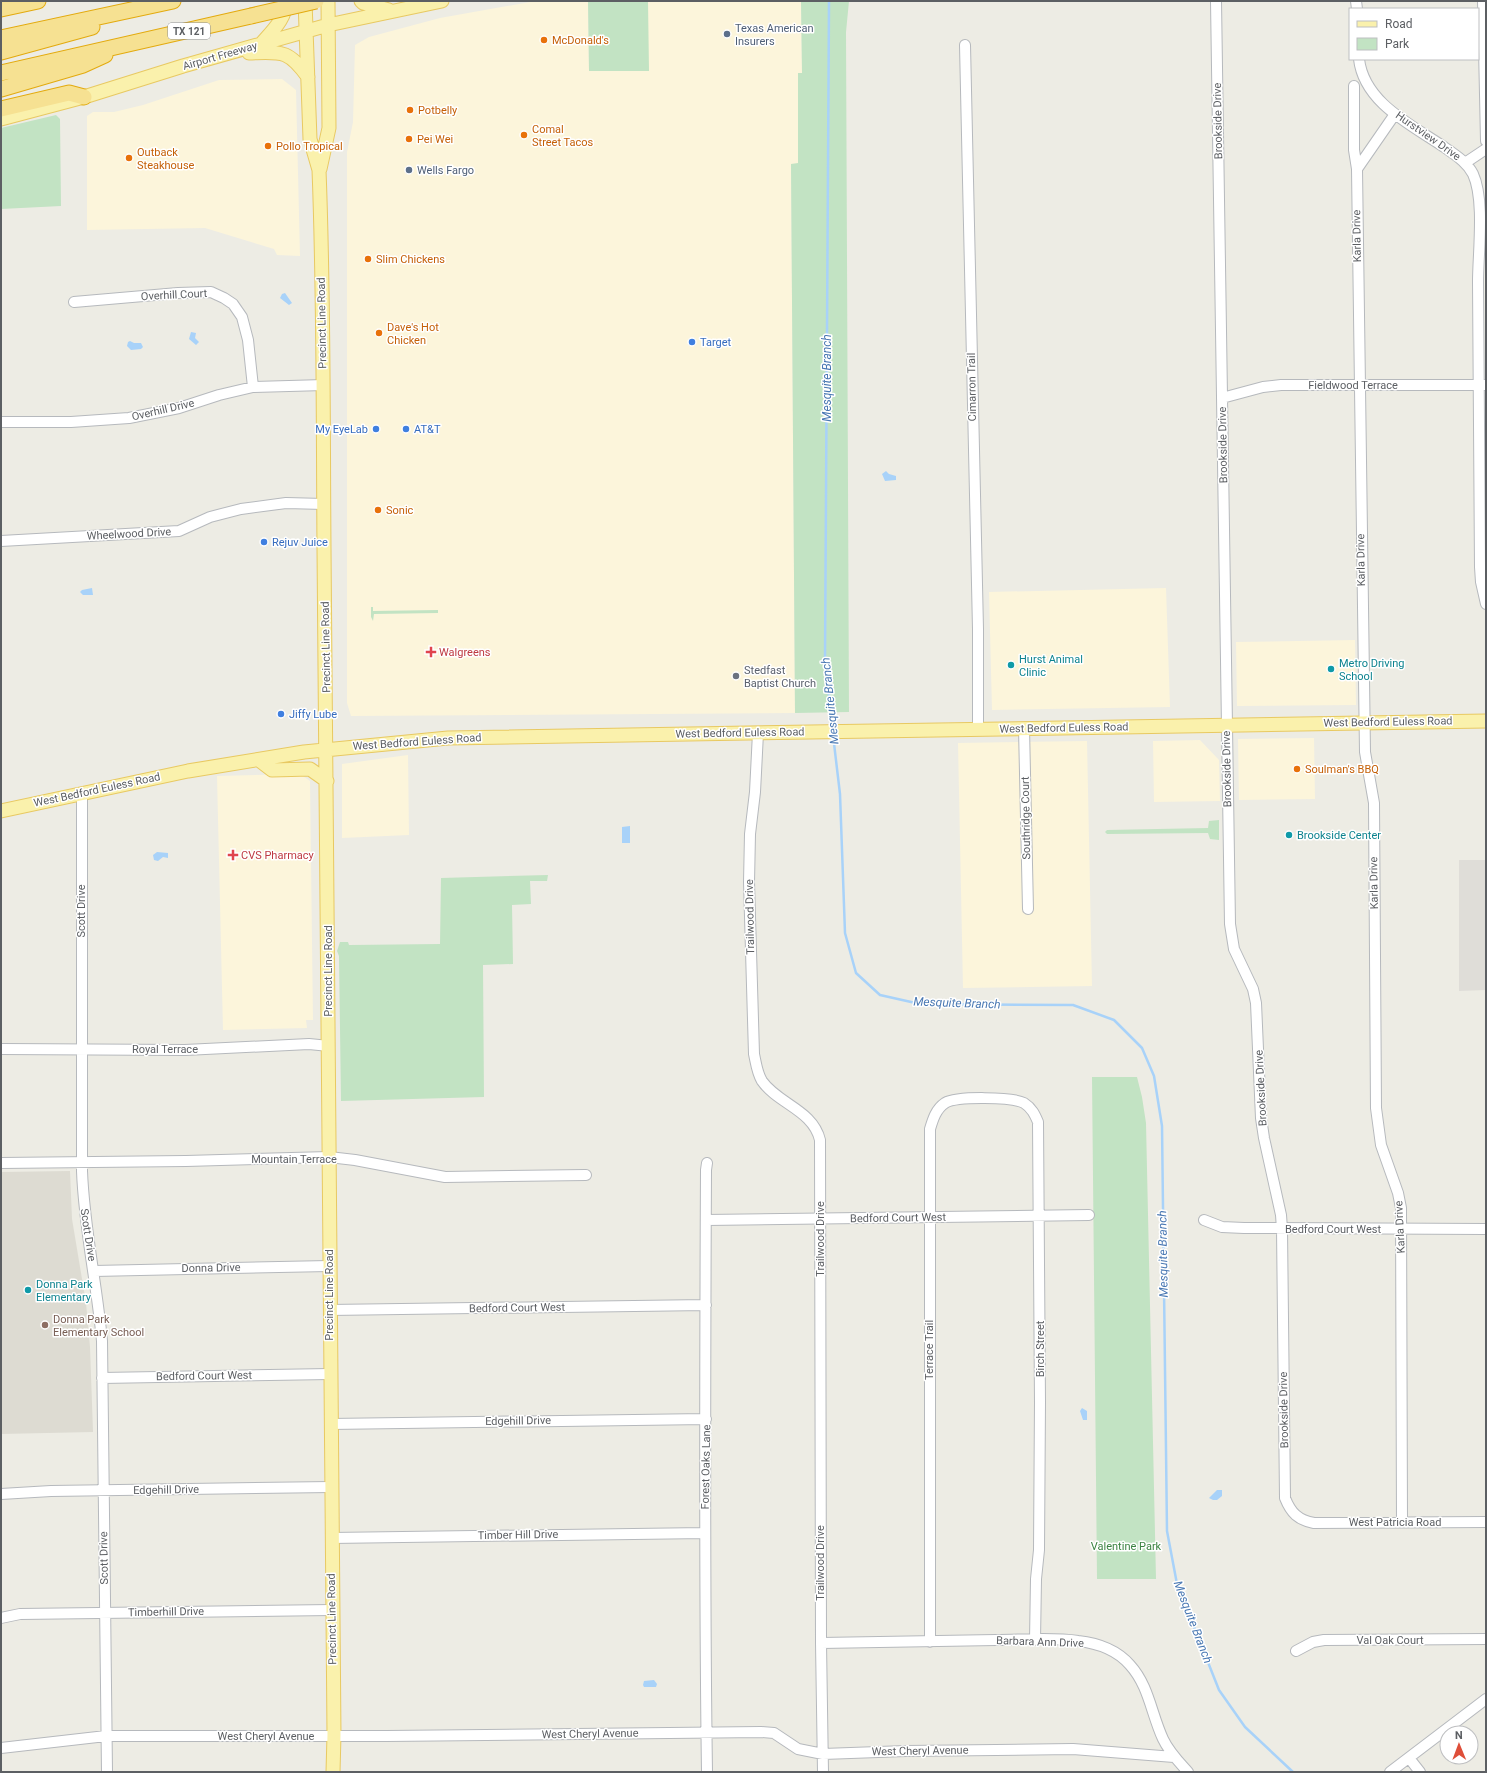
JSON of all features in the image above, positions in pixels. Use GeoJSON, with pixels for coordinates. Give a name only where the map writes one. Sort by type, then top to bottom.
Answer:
{"type":"FeatureCollection","features":[{"type":"Feature","properties":{"kind":"highway"},"geometry":{"type":"LineString","coordinates":[[5,8],[38,1]]}},
{"type":"Feature","properties":{"kind":"highway"},"geometry":{"type":"LineString","coordinates":[[1,38],[173,1]]}},
{"type":"Feature","properties":{"kind":"highway","name":"TX 121"},"geometry":{"type":"LineString","coordinates":[[1,73],[316,1]]}},
{"type":"Feature","properties":{"kind":"highway"},"geometry":{"type":"LineString","coordinates":[[1,52],[88,29],[145,7]]}},
{"type":"Feature","properties":{"kind":"highway"},"geometry":{"type":"LineString","coordinates":[[1,88],[83,65],[127,45]]}},
{"type":"Feature","properties":{"kind":"highway"},"geometry":{"type":"LineString","coordinates":[[1,109],[69,93],[84,97]]}},
{"type":"Feature","properties":{"kind":"main road"},"geometry":{"type":"LineString","coordinates":[[261,44],[281,20],[286,8],[286,1]]}},
{"type":"Feature","properties":{"kind":"main road","name":"Precinct Line Road"},"geometry":{"type":"LineString","coordinates":[[305,1],[310,139],[319,170]]}},
{"type":"Feature","properties":{"kind":"main road","name":"Precinct Line Road"},"geometry":{"type":"LineString","coordinates":[[328,1],[329,128],[319,170],[324,385],[329,1046],[328,1158],[330,1487],[334,1736],[333,1772]]}},
{"type":"Feature","properties":{"kind":"main road"},"geometry":{"type":"LineString","coordinates":[[361,1],[364,4],[393,11]]}},
{"type":"Feature","properties":{"kind":"main road","name":"Airport Freeway"},"geometry":{"type":"LineString","coordinates":[[1,119],[84,97],[328,25],[442,1]]}},
{"type":"Feature","properties":{"kind":"main road"},"geometry":{"type":"LineString","coordinates":[[229,53],[273,52],[290,56],[299,64],[308,77]]}},
{"type":"Feature","properties":{"kind":"main road","name":"West Bedford Euless Road"},"geometry":{"type":"LineString","coordinates":[[1,811],[188,771],[327,750],[411,741],[462,738],[758,732],[1486,721]]}},
{"type":"Feature","properties":{"kind":"main road"},"geometry":{"type":"LineString","coordinates":[[259,760],[272,770],[310,769],[327,781]]}},
{"type":"Feature","properties":{"kind":"street","name":"Brookside Drive"},"geometry":{"type":"LineString","coordinates":[[1216,1],[1230,924],[1234,948],[1252,989],[1256,1003],[1261,1118],[1265,1145],[1281,1215],[1285,1498],[1296,1517],[1305,1521]]}},
{"type":"Feature","properties":{"kind":"street"},"geometry":{"type":"LineString","coordinates":[[1483,1],[1486,141]]}},
{"type":"Feature","properties":{"kind":"street","name":"Cimarron Trail"},"geometry":{"type":"LineString","coordinates":[[965,45],[978,622],[978,729]]}},
{"type":"Feature","properties":{"kind":"street","name":"Hurstview Drive"},"geometry":{"type":"LineString","coordinates":[[1359,60],[1368,86],[1383,104],[1465,163],[1473,174],[1479,204],[1482,268],[1483,509],[1481,582],[1486,604]]}},
{"type":"Feature","properties":{"kind":"street","name":"Karla Drive"},"geometry":{"type":"LineString","coordinates":[[1354,86],[1354,150],[1357,169],[1364,752],[1374,803],[1377,1124],[1383,1154],[1398,1194],[1401,1228],[1402,1522]]}},
{"type":"Feature","properties":{"kind":"street"},"geometry":{"type":"LineString","coordinates":[[1357,169],[1395,114]]}},
{"type":"Feature","properties":{"kind":"street"},"geometry":{"type":"LineString","coordinates":[[1465,163],[1486,149]]}},
{"type":"Feature","properties":{"kind":"street","name":"Overhill Court"},"geometry":{"type":"LineString","coordinates":[[74,302],[178,293],[210,292],[224,298],[233,304],[242,318],[248,340],[253,387]]}},
{"type":"Feature","properties":{"kind":"street","name":"Overhill Drive"},"geometry":{"type":"LineString","coordinates":[[1,422],[71,422],[129,418],[179,408],[219,395],[253,387],[324,385]]}},
{"type":"Feature","properties":{"kind":"street","name":"Fieldwood Terrace"},"geometry":{"type":"LineString","coordinates":[[1222,398],[1263,387],[1482,385]]}},
{"type":"Feature","properties":{"kind":"street","name":"Wheelwood Drive"},"geometry":{"type":"LineString","coordinates":[[1,542],[179,531],[210,517],[241,509],[286,503],[324,504]]}},
{"type":"Feature","properties":{"kind":"street","name":"Southridge Court"},"geometry":{"type":"LineString","coordinates":[[1024,728],[1028,909]]}},
{"type":"Feature","properties":{"kind":"street","name":"Trailwood Drive"},"geometry":{"type":"LineString","coordinates":[[758,732],[755,792],[750,834],[749,882],[754,1054],[763,1081],[811,1121],[817,1130],[820,1140],[821,1643],[823,1772]]}},
{"type":"Feature","properties":{"kind":"street","name":"Scott Drive"},"geometry":{"type":"LineString","coordinates":[[82,793],[83,1201],[94,1271],[102,1341],[107,1772]]}},
{"type":"Feature","properties":{"kind":"street","name":"Royal Terrace"},"geometry":{"type":"LineString","coordinates":[[1,1049],[185,1050],[308,1044],[329,1046]]}},
{"type":"Feature","properties":{"kind":"street","name":"Birch Street"},"geometry":{"type":"LineString","coordinates":[[984,1099],[1007,1099],[1023,1103],[1034,1112],[1038,1122],[1040,1216],[1040,1402],[1039,1550],[1036,1579],[1035,1640]]}},
{"type":"Feature","properties":{"kind":"street","name":"Terrace Trail"},"geometry":{"type":"LineString","coordinates":[[930,1642],[930,1129],[935,1113],[946,1103],[959,1100],[984,1099]]}},
{"type":"Feature","properties":{"kind":"street","name":"Mountain Terrace"},"geometry":{"type":"LineString","coordinates":[[1,1163],[328,1158],[355,1160],[445,1177],[586,1175]]}},
{"type":"Feature","properties":{"kind":"street","name":"Forest Oaks Lane"},"geometry":{"type":"LineString","coordinates":[[707,1163],[705,1533],[707,1772]]}},
{"type":"Feature","properties":{"kind":"street","name":"Bedford Court West"},"geometry":{"type":"LineString","coordinates":[[706,1220],[1089,1215]]}},
{"type":"Feature","properties":{"kind":"street","name":"Bedford Court West"},"geometry":{"type":"LineString","coordinates":[[1204,1220],[1222,1227],[1282,1229],[1486,1229]]}},
{"type":"Feature","properties":{"kind":"street","name":"Donna Drive"},"geometry":{"type":"LineString","coordinates":[[94,1271],[329,1266]]}},
{"type":"Feature","properties":{"kind":"street","name":"Bedford Court West"},"geometry":{"type":"LineString","coordinates":[[329,1310],[706,1305]]}},
{"type":"Feature","properties":{"kind":"street","name":"Bedford Court West"},"geometry":{"type":"LineString","coordinates":[[102,1378],[330,1374]]}},
{"type":"Feature","properties":{"kind":"street","name":"Edgehill Drive"},"geometry":{"type":"LineString","coordinates":[[330,1424],[706,1419]]}},
{"type":"Feature","properties":{"kind":"street","name":"Edgehill Drive"},"geometry":{"type":"LineString","coordinates":[[1,1494],[51,1491],[330,1487]]}},
{"type":"Feature","properties":{"kind":"street","name":"West Patricia Road"},"geometry":{"type":"LineString","coordinates":[[1305,1521],[1314,1523],[1486,1522]]}},
{"type":"Feature","properties":{"kind":"street","name":"Timber Hill Drive"},"geometry":{"type":"LineString","coordinates":[[331,1538],[705,1533]]}},
{"type":"Feature","properties":{"kind":"street","name":"Timberhill Drive"},"geometry":{"type":"LineString","coordinates":[[1,1618],[20,1614],[332,1610]]}},
{"type":"Feature","properties":{"kind":"street","name":"Val Oak Court"},"geometry":{"type":"LineString","coordinates":[[1296,1651],[1313,1642],[1324,1640],[1486,1639]]}},
{"type":"Feature","properties":{"kind":"street","name":"Barbara Ann Drive"},"geometry":{"type":"LineString","coordinates":[[821,1643],[1035,1640],[1078,1641],[1104,1647],[1116,1653],[1129,1664],[1140,1678],[1150,1698],[1163,1739],[1174,1757],[1188,1772]]}},
{"type":"Feature","properties":{"kind":"street"},"geometry":{"type":"LineString","coordinates":[[1390,1772],[1486,1699]]}},
{"type":"Feature","properties":{"kind":"street","name":"West Cheryl Avenue"},"geometry":{"type":"LineString","coordinates":[[1,1748],[106,1736],[334,1736],[707,1732],[774,1733],[798,1749],[823,1754],[906,1751],[1073,1749],[1174,1757]]}},
{"type":"Feature","properties":{"kind":"street"},"geometry":{"type":"LineString","coordinates":[[1409,1758],[1420,1772]]}},
{"type":"Feature","properties":{"kind":"shaded area"},"geometry":{"type":"Polygon","coordinates":[[[536,1],[588,1],[589,71],[648,71],[648,1],[801,1],[802,73],[798,73],[798,164],[791,164],[795,713],[351,716],[347,703],[347,152],[353,122],[355,45],[369,37],[440,18],[536,1]]]}},
{"type":"Feature","properties":{"kind":"shaded area"},"geometry":{"type":"Polygon","coordinates":[[[282,79],[296,90],[300,256],[277,255],[274,249],[205,228],[87,230],[87,116],[93,112],[114,112],[143,105],[219,80],[282,79]]]}},
{"type":"Feature","properties":{"kind":"shaded area"},"geometry":{"type":"Polygon","coordinates":[[[1166,588],[1170,707],[992,710],[989,592],[1166,588]]]}},
{"type":"Feature","properties":{"kind":"shaded area"},"geometry":{"type":"Polygon","coordinates":[[[1355,640],[1356,705],[1237,706],[1236,642],[1355,640]]]}},
{"type":"Feature","properties":{"kind":"shaded area"},"geometry":{"type":"Polygon","coordinates":[[[1314,738],[1315,799],[1239,800],[1238,739],[1314,738]]]}},
{"type":"Feature","properties":{"kind":"shaded area"},"geometry":{"type":"Polygon","coordinates":[[[1200,740],[1219,760],[1220,801],[1154,802],[1153,741],[1200,740]]]}},
{"type":"Feature","properties":{"kind":"shaded area"},"geometry":{"type":"Polygon","coordinates":[[[1087,741],[1092,986],[963,988],[958,743],[1087,741]]]}},
{"type":"Feature","properties":{"kind":"shaded area"},"geometry":{"type":"Polygon","coordinates":[[[408,755],[409,835],[342,838],[342,764],[408,755]]]}},
{"type":"Feature","properties":{"kind":"shaded area"},"geometry":{"type":"Polygon","coordinates":[[[300,774],[310,781],[313,1020],[306,1020],[307,1028],[223,1030],[217,776],[300,774]]]}},
{"type":"Feature","properties":{"kind":"shaded area"},"geometry":{"type":"Polygon","coordinates":[[[1459,860],[1486,860],[1486,990],[1459,991],[1459,860]]]}},
{"type":"Feature","properties":{"kind":"shaded area","name":"Donna Park Elementary School"},"geometry":{"type":"Polygon","coordinates":[[[70,1171],[72,1219],[86,1303],[90,1347],[93,1432],[1,1434],[1,1172],[70,1171]]]}},
{"type":"Feature","properties":{"kind":"green space"},"geometry":{"type":"Polygon","coordinates":[[[588,1],[648,1],[649,71],[589,71],[588,1]]]}},
{"type":"Feature","properties":{"kind":"green space"},"geometry":{"type":"Polygon","coordinates":[[[801,1],[849,1],[846,32],[849,712],[795,713],[791,164],[798,163],[798,73],[802,73],[801,1]]]}},
{"type":"Feature","properties":{"kind":"green space"},"geometry":{"type":"Polygon","coordinates":[[[56,115],[60,119],[61,206],[1,209],[1,128],[56,115]]]}},
{"type":"Feature","properties":{"kind":"green space"},"geometry":{"type":"Polygon","coordinates":[[[371,607],[373,607],[373,611],[438,610],[438,613],[374,614],[373,621],[371,617],[371,607]]]}},
{"type":"Feature","properties":{"kind":"green space"},"geometry":{"type":"Polygon","coordinates":[[[1219,820],[1219,840],[1210,839],[1208,833],[1107,834],[1105,832],[1107,830],[1208,828],[1209,821],[1219,820]]]}},
{"type":"Feature","properties":{"kind":"green space"},"geometry":{"type":"Polygon","coordinates":[[[548,875],[547,881],[530,881],[531,904],[512,905],[513,964],[483,965],[484,1097],[341,1101],[339,956],[337,951],[340,942],[348,942],[349,945],[440,944],[441,878],[548,875]]]}},
{"type":"Feature","properties":{"kind":"green space","name":"Valentine Park"},"geometry":{"type":"Polygon","coordinates":[[[1092,1077],[1137,1077],[1146,1123],[1156,1579],[1097,1579],[1092,1077]]]}},
{"type":"Feature","properties":{"kind":"water"},"geometry":{"type":"Polygon","coordinates":[[[285,293],[292,303],[289,305],[280,298],[282,294],[285,293]]]}},
{"type":"Feature","properties":{"kind":"water"},"geometry":{"type":"Polygon","coordinates":[[[191,332],[196,333],[195,338],[199,342],[196,345],[189,339],[191,332]]]}},
{"type":"Feature","properties":{"kind":"water"},"geometry":{"type":"Polygon","coordinates":[[[130,341],[134,343],[141,343],[143,347],[141,349],[131,350],[127,346],[128,342],[130,341]]]}},
{"type":"Feature","properties":{"kind":"water"},"geometry":{"type":"Polygon","coordinates":[[[886,471],[889,474],[896,476],[896,480],[885,481],[882,474],[886,471]]]}},
{"type":"Feature","properties":{"kind":"water"},"geometry":{"type":"Polygon","coordinates":[[[92,588],[93,595],[83,595],[80,592],[82,590],[92,588]]]}},
{"type":"Feature","properties":{"kind":"water"},"geometry":{"type":"Polygon","coordinates":[[[630,826],[630,843],[622,843],[622,827],[630,826]]]}},
{"type":"Feature","properties":{"kind":"water"},"geometry":{"type":"Polygon","coordinates":[[[157,852],[168,853],[168,858],[163,857],[158,861],[154,860],[153,855],[157,852]]]}},
{"type":"Feature","properties":{"kind":"water"},"geometry":{"type":"Polygon","coordinates":[[[1082,1408],[1087,1411],[1087,1420],[1083,1420],[1080,1411],[1082,1408]]]}},
{"type":"Feature","properties":{"kind":"water"},"geometry":{"type":"Polygon","coordinates":[[[1217,1490],[1222,1490],[1222,1496],[1217,1500],[1209,1498],[1217,1490]]]}},
{"type":"Feature","properties":{"kind":"water"},"geometry":{"type":"Polygon","coordinates":[[[654,1680],[657,1684],[656,1687],[644,1687],[644,1681],[654,1680]]]}},
{"type":"Feature","properties":{"kind":"waterway","name":"Mesquite Branch"},"geometry":{"type":"LineString","coordinates":[[829,1],[825,661],[833,728]]}},
{"type":"Feature","properties":{"kind":"waterway","name":"Mesquite Branch"},"geometry":{"type":"LineString","coordinates":[[833,735],[840,794],[845,933],[856,973],[880,995],[920,1004],[1073,1005],[1114,1020],[1142,1048],[1154,1076],[1162,1126],[1167,1531],[1177,1584],[1219,1690],[1245,1727],[1293,1772]]}},
{"type":"Feature","properties":{"kind":"place","name":"Texas American Insurers"},"geometry":{"type":"Point","coordinates":[727,34]}},
{"type":"Feature","properties":{"kind":"place","name":"McDonald's"},"geometry":{"type":"Point","coordinates":[544,40]}},
{"type":"Feature","properties":{"kind":"place","name":"Potbelly"},"geometry":{"type":"Point","coordinates":[410,110]}},
{"type":"Feature","properties":{"kind":"place","name":"Comal Street Tacos"},"geometry":{"type":"Point","coordinates":[524,135]}},
{"type":"Feature","properties":{"kind":"place","name":"Pei Wei"},"geometry":{"type":"Point","coordinates":[409,139]}},
{"type":"Feature","properties":{"kind":"place","name":"Pollo Tropical"},"geometry":{"type":"Point","coordinates":[268,146]}},
{"type":"Feature","properties":{"kind":"place","name":"Outback Steakhouse"},"geometry":{"type":"Point","coordinates":[129,158]}},
{"type":"Feature","properties":{"kind":"place","name":"Wells Fargo"},"geometry":{"type":"Point","coordinates":[409,170]}},
{"type":"Feature","properties":{"kind":"place","name":"Slim Chickens"},"geometry":{"type":"Point","coordinates":[368,259]}},
{"type":"Feature","properties":{"kind":"place","name":"Dave's Hot Chicken"},"geometry":{"type":"Point","coordinates":[379,333]}},
{"type":"Feature","properties":{"kind":"place","name":"Target"},"geometry":{"type":"Point","coordinates":[692,342]}},
{"type":"Feature","properties":{"kind":"place","name":"My EyeLab"},"geometry":{"type":"Point","coordinates":[376,429]}},
{"type":"Feature","properties":{"kind":"place","name":"AT&T"},"geometry":{"type":"Point","coordinates":[406,429]}},
{"type":"Feature","properties":{"kind":"place","name":"Sonic"},"geometry":{"type":"Point","coordinates":[378,510]}},
{"type":"Feature","properties":{"kind":"place","name":"Rejuv Juice"},"geometry":{"type":"Point","coordinates":[264,542]}},
{"type":"Feature","properties":{"kind":"place","name":"Walgreens"},"geometry":{"type":"Point","coordinates":[431,652]}},
{"type":"Feature","properties":{"kind":"place","name":"Hurst Animal Clinic"},"geometry":{"type":"Point","coordinates":[1011,665]}},
{"type":"Feature","properties":{"kind":"place","name":"Metro Driving School"},"geometry":{"type":"Point","coordinates":[1331,669]}},
{"type":"Feature","properties":{"kind":"place","name":"Stedfast Baptist Church"},"geometry":{"type":"Point","coordinates":[736,676]}},
{"type":"Feature","properties":{"kind":"place","name":"Jiffy Lube"},"geometry":{"type":"Point","coordinates":[281,714]}},
{"type":"Feature","properties":{"kind":"place","name":"Soulman's BBQ"},"geometry":{"type":"Point","coordinates":[1297,769]}},
{"type":"Feature","properties":{"kind":"place","name":"Brookside Center"},"geometry":{"type":"Point","coordinates":[1289,835]}},
{"type":"Feature","properties":{"kind":"place","name":"CVS Pharmacy"},"geometry":{"type":"Point","coordinates":[233,855]}},
{"type":"Feature","properties":{"kind":"place","name":"Donna Park Elementary"},"geometry":{"type":"Point","coordinates":[28,1290]}},
{"type":"Feature","properties":{"kind":"place","name":"Donna Park Elementary School"},"geometry":{"type":"Point","coordinates":[45,1325]}}]}
